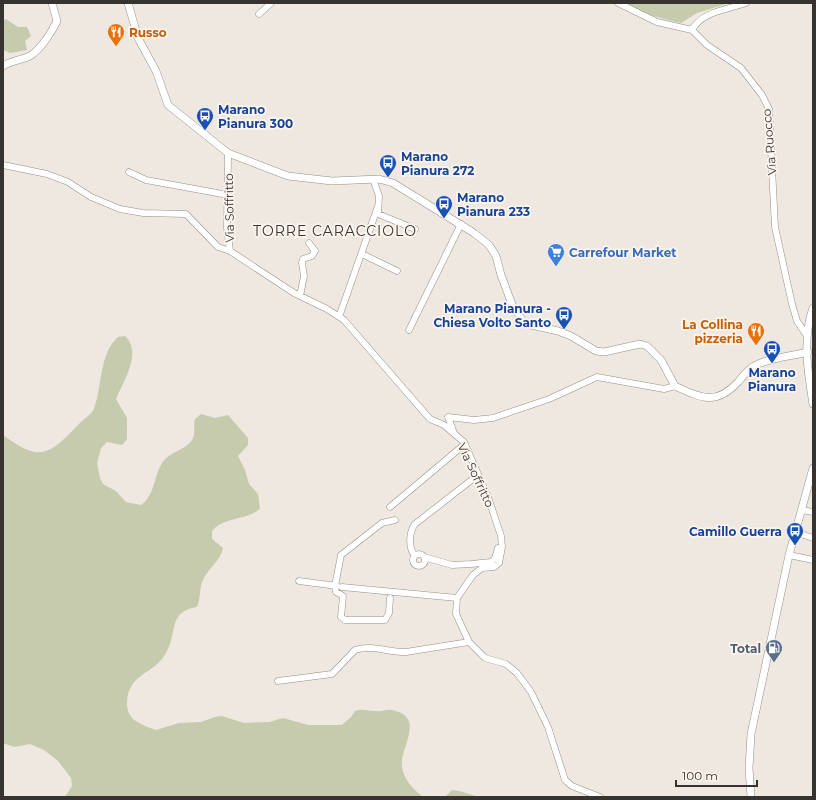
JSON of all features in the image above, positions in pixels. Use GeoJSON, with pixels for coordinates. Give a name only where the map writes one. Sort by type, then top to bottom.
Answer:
{"type":"FeatureCollection","features":[{"type":"Feature","properties":{"kind":"street"},"geometry":{"type":"LineString","coordinates":[[3,66],[17,59],[30,56],[44,40],[57,21],[52,3]]}},
{"type":"Feature","properties":{"kind":"street"},"geometry":{"type":"LineString","coordinates":[[128,3],[138,38],[156,71],[168,105],[228,154],[288,176],[318,181],[383,179],[393,183],[461,224],[474,233],[494,251],[513,307],[523,321],[531,325],[558,331],[571,336],[596,352],[604,352],[640,344],[647,346],[661,360],[674,386]]}},
{"type":"Feature","properties":{"kind":"street"},"geometry":{"type":"LineString","coordinates":[[259,14],[271,3]]}},
{"type":"Feature","properties":{"kind":"street"},"geometry":{"type":"LineString","coordinates":[[618,3],[656,22],[692,30],[704,16],[746,3]]}},
{"type":"Feature","properties":{"kind":"street","name":"Via Ruocco"},"geometry":{"type":"LineString","coordinates":[[692,30],[707,44],[741,68],[762,95],[769,108],[775,227],[792,304],[797,321],[807,336]]}},
{"type":"Feature","properties":{"kind":"street","name":"Via Soffritto"},"geometry":{"type":"LineString","coordinates":[[228,154],[227,228],[230,251],[300,296],[344,320],[430,419],[444,425],[465,444],[498,526],[502,547],[499,563],[494,567],[482,568],[477,571],[457,598]]}},
{"type":"Feature","properties":{"kind":"street"},"geometry":{"type":"LineString","coordinates":[[3,165],[47,174],[68,182],[91,197],[120,209],[143,213],[186,214],[218,247],[230,251]]}},
{"type":"Feature","properties":{"kind":"street"},"geometry":{"type":"LineString","coordinates":[[129,172],[146,180],[228,195]]}},
{"type":"Feature","properties":{"kind":"street"},"geometry":{"type":"LineString","coordinates":[[373,179],[379,196],[378,214],[415,229]]}},
{"type":"Feature","properties":{"kind":"street"},"geometry":{"type":"LineString","coordinates":[[339,317],[378,206]]}},
{"type":"Feature","properties":{"kind":"street"},"geometry":{"type":"LineString","coordinates":[[409,330],[461,224]]}},
{"type":"Feature","properties":{"kind":"street"},"geometry":{"type":"LineString","coordinates":[[300,296],[304,276],[302,263],[303,259],[312,256],[315,251],[309,243]]}},
{"type":"Feature","properties":{"kind":"street"},"geometry":{"type":"LineString","coordinates":[[362,254],[397,271]]}},
{"type":"Feature","properties":{"kind":"street"},"geometry":{"type":"LineString","coordinates":[[813,308],[808,322],[807,336],[813,404]]}},
{"type":"Feature","properties":{"kind":"street"},"geometry":{"type":"LineString","coordinates":[[454,434],[448,417],[474,420],[493,418],[549,399],[597,377],[664,389],[674,386],[704,398],[721,396],[730,391],[747,372],[757,364],[808,352]]}},
{"type":"Feature","properties":{"kind":"street"},"geometry":{"type":"LineString","coordinates":[[390,507],[465,444]]}},
{"type":"Feature","properties":{"kind":"street"},"geometry":{"type":"LineString","coordinates":[[751,797],[749,768],[751,734],[789,555],[813,468]]}},
{"type":"Feature","properties":{"kind":"street"},"geometry":{"type":"LineString","coordinates":[[415,556],[411,551],[410,544],[413,527],[415,524],[478,475]]}},
{"type":"Feature","properties":{"kind":"street"},"geometry":{"type":"LineString","coordinates":[[802,510],[813,512]]}},
{"type":"Feature","properties":{"kind":"street"},"geometry":{"type":"LineString","coordinates":[[390,598],[389,613],[385,620],[345,620],[341,617],[342,596],[336,592],[338,586],[340,560],[345,551],[382,523],[395,520]]}},
{"type":"Feature","properties":{"kind":"street"},"geometry":{"type":"LineString","coordinates":[[795,532],[813,538]]}},
{"type":"Feature","properties":{"kind":"street"},"geometry":{"type":"LineString","coordinates":[[415,556],[420,555],[452,565],[491,562],[495,558],[498,548],[502,547]]}},
{"type":"Feature","properties":{"kind":"street"},"geometry":{"type":"LineString","coordinates":[[789,555],[813,560]]}},
{"type":"Feature","properties":{"kind":"street"},"geometry":{"type":"LineString","coordinates":[[415,556],[413,563],[418,566],[423,564],[424,557]]}},
{"type":"Feature","properties":{"kind":"street"},"geometry":{"type":"LineString","coordinates":[[299,581],[457,598],[456,614],[469,642],[486,658],[506,664],[517,673],[536,700],[548,726],[565,780],[572,786],[600,797]]}},
{"type":"Feature","properties":{"kind":"street"},"geometry":{"type":"LineString","coordinates":[[278,681],[332,674],[355,650],[374,648],[395,653],[469,642]]}},
{"type":"Feature","properties":{"kind":"green space"},"geometry":{"type":"Polygon","coordinates":[[[626,3],[729,3],[697,13],[681,23],[653,16],[626,3]]]}},
{"type":"Feature","properties":{"kind":"green space"},"geometry":{"type":"Polygon","coordinates":[[[6,19],[18,27],[27,27],[31,36],[25,41],[27,50],[10,53],[3,50],[3,20],[6,19]]]}},
{"type":"Feature","properties":{"kind":"green space"},"geometry":{"type":"Polygon","coordinates":[[[125,336],[130,343],[132,359],[127,376],[116,399],[127,418],[127,439],[122,445],[107,442],[101,448],[97,463],[100,478],[103,484],[116,491],[126,502],[141,505],[149,496],[158,470],[167,457],[185,447],[192,440],[194,435],[195,419],[201,414],[215,418],[228,415],[248,438],[248,445],[238,456],[245,470],[249,484],[258,494],[260,509],[254,513],[223,523],[212,531],[212,539],[223,548],[217,561],[203,580],[197,607],[181,613],[177,618],[170,645],[166,653],[155,666],[136,680],[131,686],[127,704],[130,715],[137,722],[156,730],[179,723],[201,722],[222,716],[244,723],[269,722],[283,718],[308,725],[342,725],[355,711],[392,710],[402,714],[408,719],[410,726],[409,734],[402,759],[402,767],[403,772],[410,784],[423,797],[65,797],[72,786],[71,778],[58,761],[44,750],[30,744],[14,747],[3,743],[3,435],[25,449],[34,452],[42,452],[58,444],[93,411],[107,353],[118,337],[125,336]]]}},
{"type":"Feature","properties":{"kind":"green space"},"geometry":{"type":"Polygon","coordinates":[[[452,790],[459,791],[479,797],[445,797],[452,790]]]}},
{"type":"Feature","properties":{"kind":"place","name":"Russo"},"geometry":{"type":"Point","coordinates":[116,47]}},
{"type":"Feature","properties":{"kind":"place","name":"Marano Pianura 300"},"geometry":{"type":"Point","coordinates":[205,131]}},
{"type":"Feature","properties":{"kind":"place","name":"Marano Pianura 272"},"geometry":{"type":"Point","coordinates":[388,178]}},
{"type":"Feature","properties":{"kind":"place","name":"Marano Pianura 233"},"geometry":{"type":"Point","coordinates":[444,219]}},
{"type":"Feature","properties":{"kind":"place","name":"Carrefour Market"},"geometry":{"type":"Point","coordinates":[556,267]}},
{"type":"Feature","properties":{"kind":"place","name":"Marano Pianura - Chiesa Volto Santo"},"geometry":{"type":"Point","coordinates":[564,330]}},
{"type":"Feature","properties":{"kind":"place","name":"La Collina pizzeria"},"geometry":{"type":"Point","coordinates":[756,346]}},
{"type":"Feature","properties":{"kind":"place","name":"Marano Pianura"},"geometry":{"type":"Point","coordinates":[772,364]}},
{"type":"Feature","properties":{"kind":"place","name":"Camillo Guerra"},"geometry":{"type":"Point","coordinates":[795,546]}},
{"type":"Feature","properties":{"kind":"place","name":"Total"},"geometry":{"type":"Point","coordinates":[774,663]}},
{"type":"Feature","properties":{"kind":"district","name":"TORRE CARACCIOLO"},"geometry":{"type":"Point","coordinates":[335,231]}}]}
